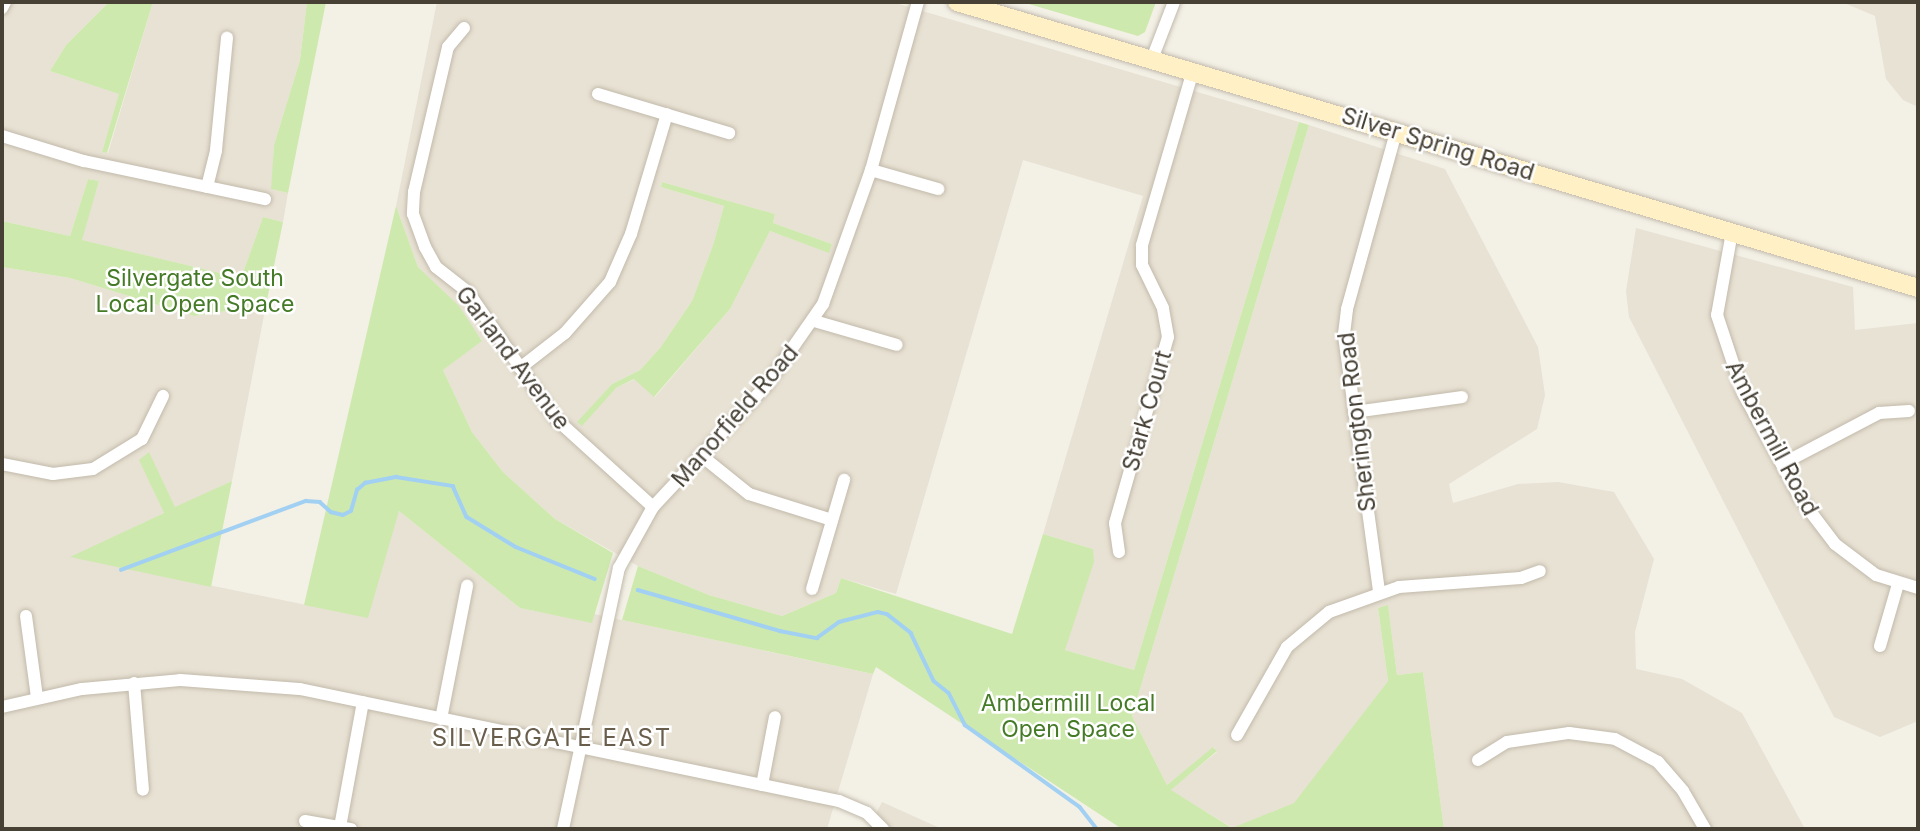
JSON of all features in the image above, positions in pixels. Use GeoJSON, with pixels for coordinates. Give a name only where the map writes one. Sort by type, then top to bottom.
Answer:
{"type":"FeatureCollection","features":[{"type":"Feature","properties":{"kind":"main road","name":"Silver Spring Road"},"geometry":{"type":"LineString","coordinates":[[957,2],[1918,288]]}},
{"type":"Feature","properties":{"kind":"street"},"geometry":{"type":"LineString","coordinates":[[2,8],[5,2]]}},
{"type":"Feature","properties":{"kind":"street","name":"Manorfield Road"},"geometry":{"type":"LineString","coordinates":[[563,829],[611,591],[628,546],[653,507],[703,457],[773,377],[814,321],[838,268],[871,170],[918,2]]}},
{"type":"Feature","properties":{"kind":"street"},"geometry":{"type":"LineString","coordinates":[[1152,59],[1174,2]]}},
{"type":"Feature","properties":{"kind":"street","name":"Garland Avenue"},"geometry":{"type":"LineString","coordinates":[[464,28],[448,47],[414,192],[413,214],[436,267],[468,292],[520,368],[571,435],[653,507]]}},
{"type":"Feature","properties":{"kind":"street"},"geometry":{"type":"LineString","coordinates":[[207,187],[216,150],[227,38]]}},
{"type":"Feature","properties":{"kind":"street","name":"Stark Court"},"geometry":{"type":"LineString","coordinates":[[1119,552],[1115,523],[1168,337],[1163,308],[1142,265],[1142,246],[1193,71]]}},
{"type":"Feature","properties":{"kind":"street"},"geometry":{"type":"LineString","coordinates":[[598,94],[729,133]]}},
{"type":"Feature","properties":{"kind":"street"},"geometry":{"type":"LineString","coordinates":[[520,368],[565,333],[610,282],[631,233],[667,114]]}},
{"type":"Feature","properties":{"kind":"street","name":"Sherington Road"},"geometry":{"type":"LineString","coordinates":[[1379,591],[1354,412],[1345,323],[1396,132]]}},
{"type":"Feature","properties":{"kind":"street"},"geometry":{"type":"LineString","coordinates":[[2,136],[84,161],[265,199]]}},
{"type":"Feature","properties":{"kind":"street"},"geometry":{"type":"LineString","coordinates":[[871,170],[937,189]]}},
{"type":"Feature","properties":{"kind":"street","name":"Ambermill Road"},"geometry":{"type":"LineString","coordinates":[[1732,232],[1720,288],[1719,330],[1742,393],[1814,519],[1844,553],[1898,584],[1918,588]]}},
{"type":"Feature","properties":{"kind":"street"},"geometry":{"type":"LineString","coordinates":[[814,321],[897,345]]}},
{"type":"Feature","properties":{"kind":"street"},"geometry":{"type":"LineString","coordinates":[[2,464],[53,474],[93,469],[142,439],[163,396]]}},
{"type":"Feature","properties":{"kind":"street"},"geometry":{"type":"LineString","coordinates":[[1354,412],[1462,397]]}},
{"type":"Feature","properties":{"kind":"street"},"geometry":{"type":"LineString","coordinates":[[1782,464],[1879,412],[1909,411]]}},
{"type":"Feature","properties":{"kind":"street"},"geometry":{"type":"LineString","coordinates":[[703,457],[749,494],[832,520]]}},
{"type":"Feature","properties":{"kind":"street"},"geometry":{"type":"LineString","coordinates":[[812,589],[844,480]]}},
{"type":"Feature","properties":{"kind":"street"},"geometry":{"type":"LineString","coordinates":[[1237,735],[1276,663],[1298,635],[1329,612],[1379,591],[1430,582],[1521,578],[1540,571]]}},
{"type":"Feature","properties":{"kind":"street"},"geometry":{"type":"LineString","coordinates":[[1881,646],[1898,584]]}},
{"type":"Feature","properties":{"kind":"street"},"geometry":{"type":"LineString","coordinates":[[441,719],[467,586]]}},
{"type":"Feature","properties":{"kind":"street"},"geometry":{"type":"LineString","coordinates":[[26,616],[37,697]]}},
{"type":"Feature","properties":{"kind":"street"},"geometry":{"type":"LineString","coordinates":[[134,683],[143,790]]}},
{"type":"Feature","properties":{"kind":"street"},"geometry":{"type":"LineString","coordinates":[[2,707],[37,697],[134,683],[261,684],[363,702],[856,807],[883,829]]}},
{"type":"Feature","properties":{"kind":"street"},"geometry":{"type":"LineString","coordinates":[[304,821],[346,828],[363,702]]}},
{"type":"Feature","properties":{"kind":"street"},"geometry":{"type":"LineString","coordinates":[[761,785],[775,718]]}},
{"type":"Feature","properties":{"kind":"street"},"geometry":{"type":"LineString","coordinates":[[1478,760],[1507,742],[1569,733],[1615,739],[1664,768],[1684,791],[1705,829]]}},
{"type":"Feature","properties":{"kind":"shaded area"},"geometry":{"type":"Polygon","coordinates":[[[2,2],[109,2],[66,45],[50,71],[120,94],[102,152],[108,153],[153,2],[307,2],[300,60],[274,145],[272,189],[288,193],[283,222],[263,217],[241,278],[81,240],[99,181],[88,179],[70,236],[2,221],[2,2]]]}},
{"type":"Feature","properties":{"kind":"shaded area"},"geometry":{"type":"Polygon","coordinates":[[[437,2],[892,2],[1299,122],[1134,670],[1065,650],[1093,549],[1043,534],[1143,196],[1023,160],[896,594],[841,578],[836,593],[782,616],[709,595],[638,566],[555,519],[503,472],[472,432],[443,370],[482,340],[418,267],[396,206],[437,2]],[[662,182],[661,187],[724,206],[713,245],[692,301],[660,348],[640,370],[612,384],[578,422],[616,388],[635,379],[655,397],[730,309],[770,231],[829,252],[832,244],[773,223],[775,214],[662,182]]]}},
{"type":"Feature","properties":{"kind":"shaded area"},"geometry":{"type":"Polygon","coordinates":[[[1842,2],[1918,2],[1918,107],[1903,100],[1886,79],[1875,16],[1842,2]]]}},
{"type":"Feature","properties":{"kind":"shaded area"},"geometry":{"type":"Polygon","coordinates":[[[1309,125],[1445,169],[1538,347],[1545,395],[1537,429],[1449,484],[1453,503],[1518,484],[1558,482],[1614,492],[1654,559],[1635,632],[1636,669],[1682,679],[1742,713],[1805,829],[1444,829],[1423,672],[1397,675],[1388,606],[1378,608],[1388,681],[1295,803],[1233,828],[1170,790],[1217,752],[1214,747],[1167,785],[1132,716],[1309,125]]]}},
{"type":"Feature","properties":{"kind":"shaded area"},"geometry":{"type":"Polygon","coordinates":[[[1636,228],[1853,287],[1855,330],[1918,323],[1918,721],[1880,737],[1834,717],[1629,317],[1626,291],[1636,228]]]}},
{"type":"Feature","properties":{"kind":"shaded area"},"geometry":{"type":"Polygon","coordinates":[[[2,267],[70,278],[194,316],[266,305],[232,481],[175,508],[149,453],[140,460],[164,513],[72,557],[331,610],[399,511],[520,608],[592,622],[594,614],[873,674],[827,829],[2,829],[2,267]]]}},
{"type":"Feature","properties":{"kind":"shaded area"},"geometry":{"type":"Polygon","coordinates":[[[882,802],[942,829],[868,829],[882,802]]]}},
{"type":"Feature","properties":{"kind":"green space"},"geometry":{"type":"Polygon","coordinates":[[[109,2],[153,2],[107,153],[102,152],[119,94],[50,71],[66,45],[109,2]]]}},
{"type":"Feature","properties":{"kind":"green space"},"geometry":{"type":"Polygon","coordinates":[[[307,2],[326,2],[288,193],[271,189],[274,145],[300,60],[307,2]]]}},
{"type":"Feature","properties":{"kind":"green space"},"geometry":{"type":"Polygon","coordinates":[[[1022,2],[1156,2],[1145,32],[1138,36],[1022,2]]]}},
{"type":"Feature","properties":{"kind":"green space","name":"Ambermill Local Open Space"},"geometry":{"type":"Polygon","coordinates":[[[1299,122],[1309,125],[1132,716],[1167,785],[1213,747],[1217,751],[1171,790],[1232,828],[1294,803],[1388,681],[1378,608],[1388,605],[1397,675],[1423,672],[1444,829],[1122,829],[876,667],[873,674],[622,620],[638,566],[709,595],[782,616],[836,593],[841,578],[1012,634],[1043,534],[1093,549],[1094,562],[1065,650],[1134,670],[1299,122]]]}},
{"type":"Feature","properties":{"kind":"green space","name":"Silvergate South Local Open Space"},"geometry":{"type":"Polygon","coordinates":[[[88,179],[99,181],[82,240],[241,278],[263,217],[283,222],[266,305],[194,316],[70,278],[2,267],[2,221],[70,236],[88,179]]]}},
{"type":"Feature","properties":{"kind":"green space"},"geometry":{"type":"Polygon","coordinates":[[[662,182],[775,214],[773,223],[832,244],[829,253],[770,231],[730,309],[654,397],[634,379],[616,388],[582,426],[577,422],[612,384],[640,370],[660,348],[692,301],[713,245],[724,206],[661,187],[662,182]]]}},
{"type":"Feature","properties":{"kind":"green space"},"geometry":{"type":"Polygon","coordinates":[[[396,206],[418,267],[459,306],[482,341],[443,370],[472,432],[503,472],[555,519],[613,553],[592,623],[520,608],[399,511],[368,618],[304,605],[396,206]]]}},
{"type":"Feature","properties":{"kind":"green space"},"geometry":{"type":"Polygon","coordinates":[[[149,452],[175,507],[232,481],[211,587],[70,557],[164,513],[139,460],[149,452]]]}},
{"type":"Feature","properties":{"kind":"waterway"},"geometry":{"type":"LineString","coordinates":[[121,570],[306,501],[320,502],[331,512],[343,515],[351,511],[357,490],[365,483],[396,477],[453,486],[467,517],[516,547],[595,579]]}},
{"type":"Feature","properties":{"kind":"waterway"},"geometry":{"type":"LineString","coordinates":[[638,590],[780,631],[817,638],[839,622],[878,612],[887,614],[911,633],[934,681],[949,693],[965,725],[1080,807],[1097,829]]}},
{"type":"Feature","properties":{"kind":"district","name":"SILVERGATE EAST"},"geometry":{"type":"Point","coordinates":[552,738]}}]}
